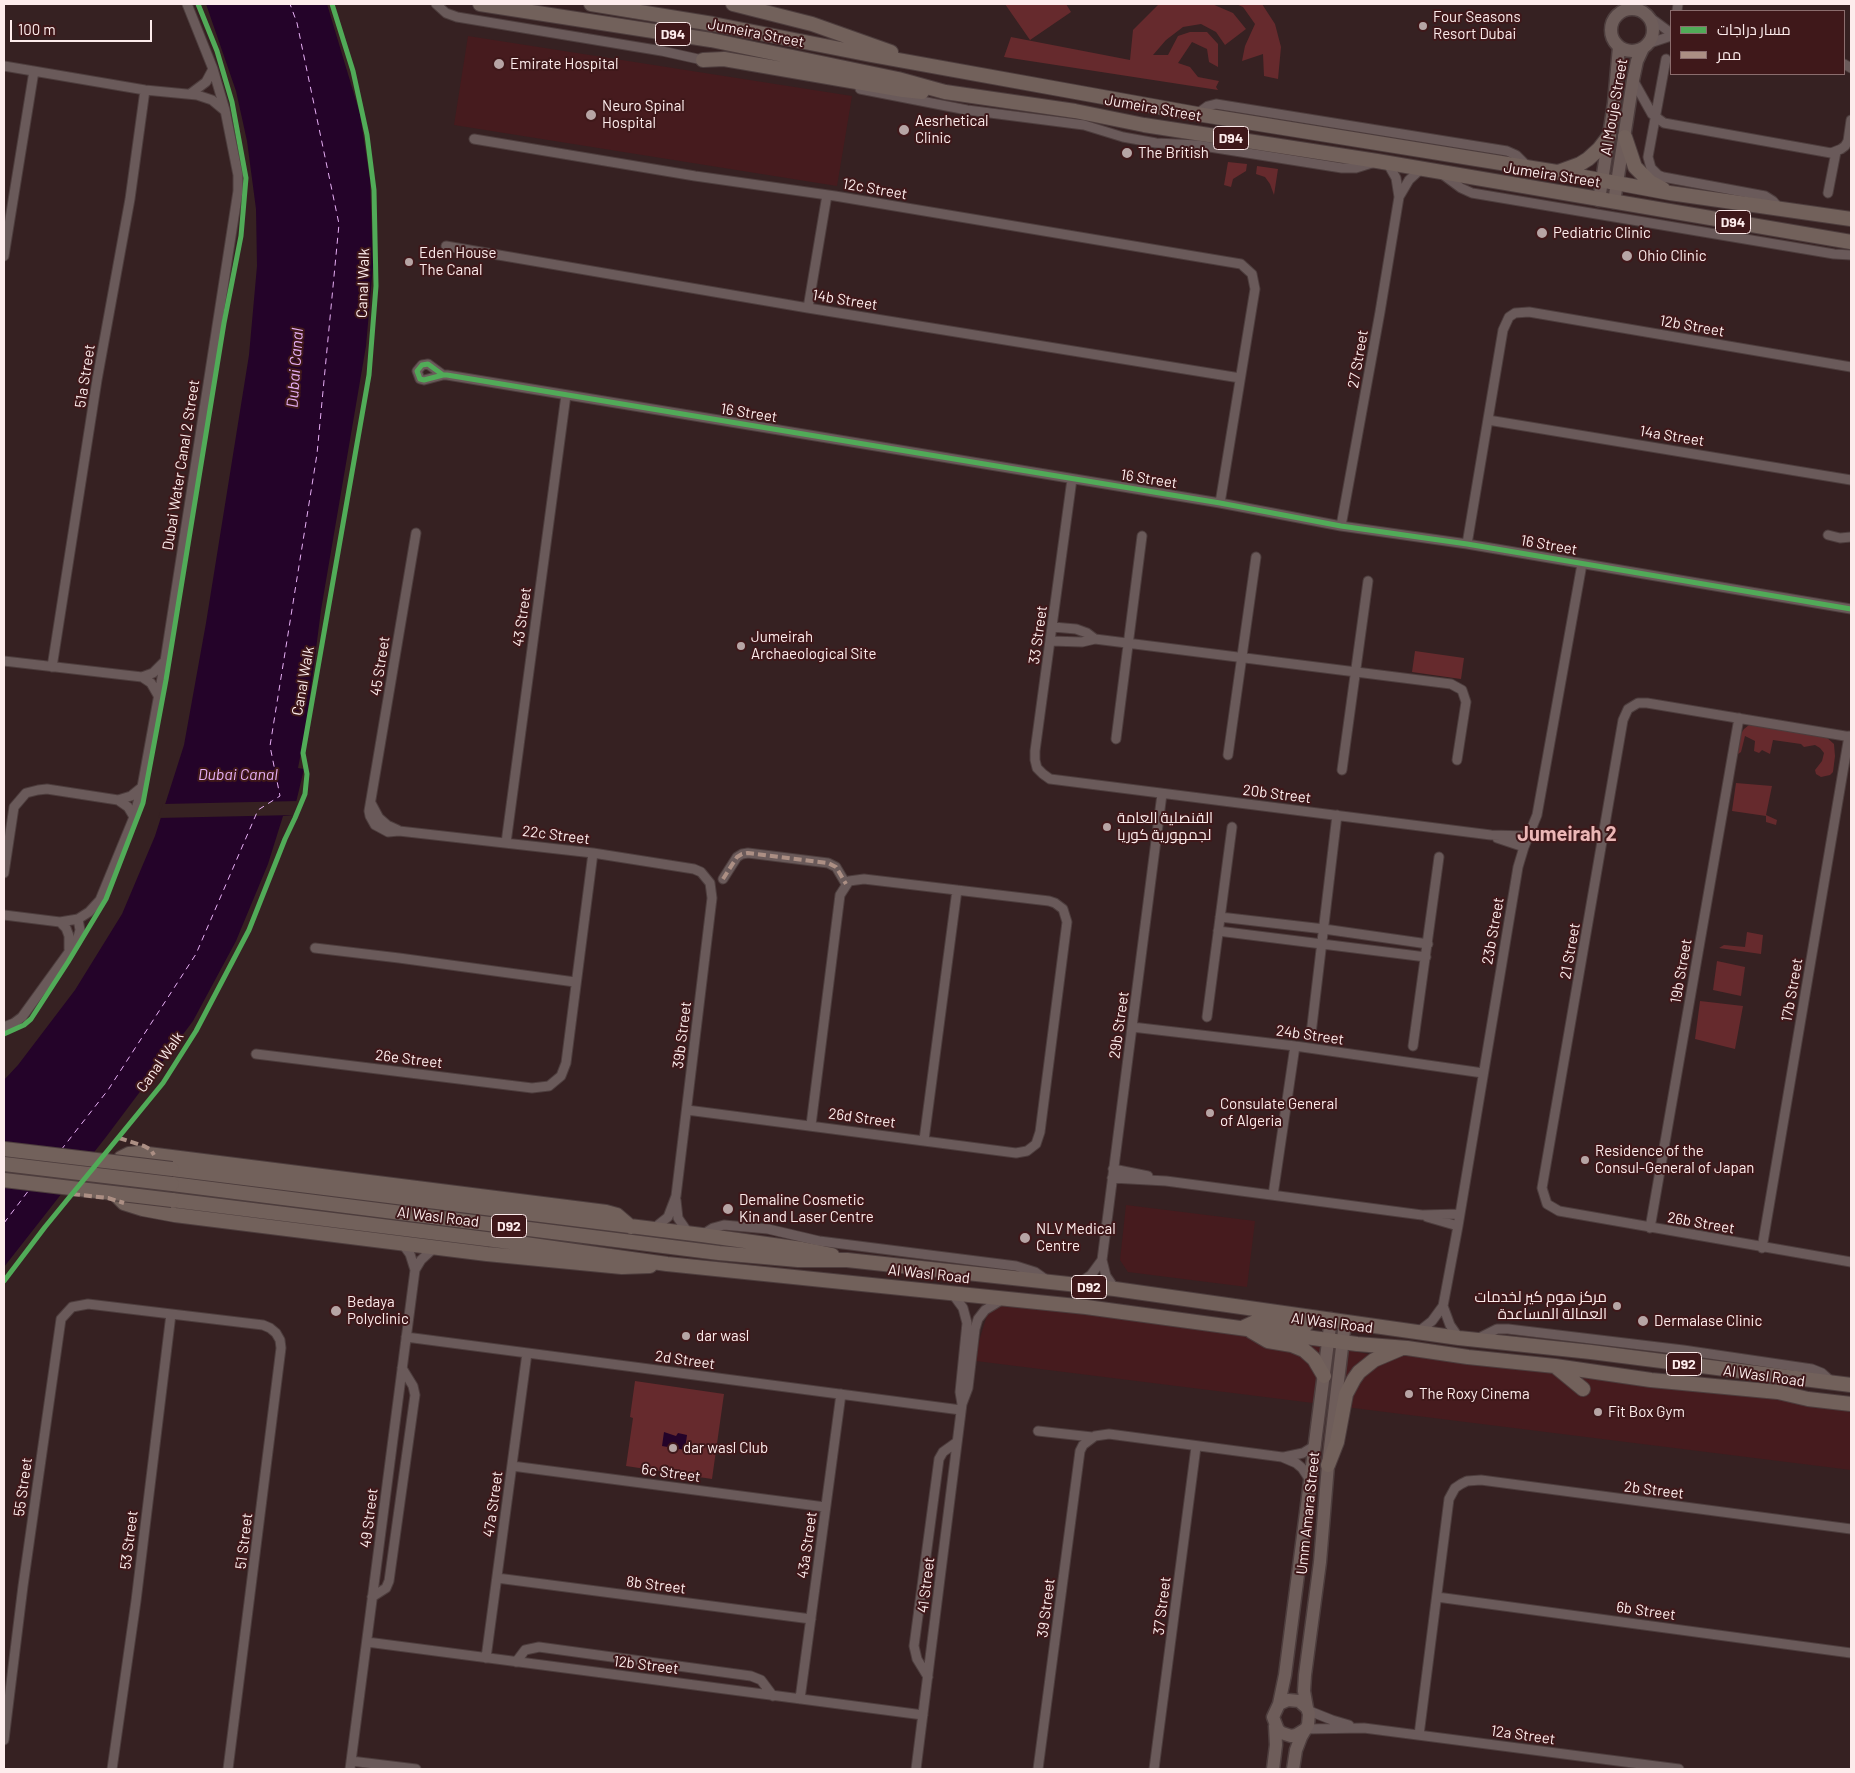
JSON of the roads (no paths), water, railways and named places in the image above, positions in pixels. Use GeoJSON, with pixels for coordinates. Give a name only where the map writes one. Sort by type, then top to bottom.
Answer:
{"type":"FeatureCollection","features":[{"type":"Feature","properties":{"kind":"main road","name":"Jumeira Street"},"geometry":{"type":"LineString","coordinates":[[480,4],[711,40],[890,77],[945,92],[1075,111],[1144,125],[1382,162],[1442,174],[1851,242]]}},
{"type":"Feature","properties":{"kind":"main road","name":"Jumeira Street"},"geometry":{"type":"LineString","coordinates":[[591,4],[712,24],[1197,114],[1557,172],[1602,182],[1670,193],[1851,219]]}},
{"type":"Feature","properties":{"kind":"main road"},"geometry":{"type":"LineString","coordinates":[[733,4],[812,24],[858,39],[920,63]]}},
{"type":"Feature","properties":{"kind":"main road"},"geometry":{"type":"LineString","coordinates":[[703,60],[734,61],[903,90],[945,92]]}},
{"type":"Feature","properties":{"kind":"main road"},"geometry":{"type":"LineString","coordinates":[[1557,172],[1580,164],[1588,159],[1609,136]]}},
{"type":"Feature","properties":{"kind":"main road"},"geometry":{"type":"LineString","coordinates":[[1625,137],[1635,167],[1650,182],[1670,193]]}},
{"type":"Feature","properties":{"kind":"main road","name":"Al Wasl Road"},"geometry":{"type":"LineString","coordinates":[[4,1149],[696,1234],[802,1248],[847,1260]]}},
{"type":"Feature","properties":{"kind":"main road"},"geometry":{"type":"LineString","coordinates":[[631,1227],[617,1215],[606,1212],[140,1153],[129,1154],[121,1158],[112,1173],[111,1181],[113,1190],[124,1203],[144,1209],[202,1219],[622,1267],[667,1264]]}},
{"type":"Feature","properties":{"kind":"main road","name":"Al Wasl Road"},"geometry":{"type":"LineString","coordinates":[[4,1164],[719,1252],[798,1260],[847,1260],[1115,1289],[1459,1338],[1591,1352],[1847,1386]]}},
{"type":"Feature","properties":{"kind":"main road","name":"Al Wasl Road"},"geometry":{"type":"LineString","coordinates":[[4,1180],[597,1253],[667,1264],[1004,1298],[1244,1327],[1468,1357],[1555,1366],[1651,1380],[1778,1392],[1808,1399],[1851,1404]]}},
{"type":"Feature","properties":{"kind":"main road"},"geometry":{"type":"LineString","coordinates":[[1244,1327],[1257,1321],[1265,1320],[1321,1326],[1326,1318]]}},
{"type":"Feature","properties":{"kind":"main road"},"geometry":{"type":"LineString","coordinates":[[1244,1327],[1268,1341],[1292,1345],[1304,1350],[1314,1359],[1324,1376]]}},
{"type":"Feature","properties":{"kind":"main road"},"geometry":{"type":"LineString","coordinates":[[1328,1465],[1337,1442],[1346,1394],[1354,1379],[1374,1360],[1396,1350],[1406,1348]]}},
{"type":"Feature","properties":{"kind":"main road"},"geometry":{"type":"LineString","coordinates":[[1555,1366],[1583,1389]]}},
{"type":"Feature","properties":{"kind":"main road"},"geometry":{"type":"LineString","coordinates":[[1778,1392],[1847,1386]]}},
{"type":"Feature","properties":{"kind":"street","name":"Dubai Water Canal 2 Street"},"geometry":{"type":"LineString","coordinates":[[4,915],[60,922],[78,919],[90,912],[100,900],[134,817],[142,787],[165,661],[238,197],[238,175],[225,110],[213,69],[187,4]]}},
{"type":"Feature","properties":{"kind":"street"},"geometry":{"type":"LineString","coordinates":[[436,4],[446,13],[457,16],[662,51],[958,108],[1084,125],[1123,137],[1156,143],[1196,144],[1342,168],[1356,168],[1382,162]]}},
{"type":"Feature","properties":{"kind":"street"},"geometry":{"type":"LineString","coordinates":[[1670,34],[1647,11],[1626,7],[1616,16],[1611,28],[1612,35],[1619,46],[1631,51],[1670,35]]}},
{"type":"Feature","properties":{"kind":"street"},"geometry":{"type":"LineString","coordinates":[[1645,46],[1653,33],[1647,11]]}},
{"type":"Feature","properties":{"kind":"street","name":"Al Mouje Street"},"geometry":{"type":"LineString","coordinates":[[1599,200],[1617,78],[1619,46]]}},
{"type":"Feature","properties":{"kind":"street","name":"Al Mouje Street"},"geometry":{"type":"LineString","coordinates":[[1614,202],[1633,80],[1637,61],[1645,46]]}},
{"type":"Feature","properties":{"kind":"street"},"geometry":{"type":"LineString","coordinates":[[1666,59],[1648,157],[1649,164],[1654,172],[1663,177],[1761,195],[1769,198],[1780,209]]}},
{"type":"Feature","properties":{"kind":"street"},"geometry":{"type":"LineString","coordinates":[[4,66],[145,90],[197,95],[212,100],[225,110]]}},
{"type":"Feature","properties":{"kind":"street"},"geometry":{"type":"LineString","coordinates":[[189,94],[201,87],[213,69]]}},
{"type":"Feature","properties":{"kind":"street"},"geometry":{"type":"LineString","coordinates":[[4,256],[34,72]]}},
{"type":"Feature","properties":{"kind":"street"},"geometry":{"type":"LineString","coordinates":[[1633,80],[1656,118],[1664,123],[1836,152],[1845,146],[1848,141],[1851,120]]}},
{"type":"Feature","properties":{"kind":"street","name":"51a Street"},"geometry":{"type":"LineString","coordinates":[[52,667],[97,380],[130,199],[145,90]]}},
{"type":"Feature","properties":{"kind":"street","name":"12c Street"},"geometry":{"type":"LineString","coordinates":[[474,139],[1234,262],[1248,268],[1254,279],[1255,289],[1240,378]]}},
{"type":"Feature","properties":{"kind":"street"},"geometry":{"type":"LineString","coordinates":[[1828,193],[1836,152]]}},
{"type":"Feature","properties":{"kind":"street","name":"27 Street"},"geometry":{"type":"LineString","coordinates":[[1341,526],[1399,197],[1396,178],[1382,162]]}},
{"type":"Feature","properties":{"kind":"street","name":"27 Street"},"geometry":{"type":"LineString","coordinates":[[1399,197],[1409,180],[1421,169]]}},
{"type":"Feature","properties":{"kind":"street"},"geometry":{"type":"LineString","coordinates":[[1442,174],[1461,188],[1472,193],[1834,254],[1851,255]]}},
{"type":"Feature","properties":{"kind":"street"},"geometry":{"type":"LineString","coordinates":[[808,308],[827,195]]}},
{"type":"Feature","properties":{"kind":"street","name":"14b Street"},"geometry":{"type":"LineString","coordinates":[[446,246],[808,308],[1240,378]]}},
{"type":"Feature","properties":{"kind":"street","name":"12b Street"},"geometry":{"type":"LineString","coordinates":[[1488,420],[1505,323],[1515,314],[1529,312],[1851,366]]}},
{"type":"Feature","properties":{"kind":"street","name":"16 Street"},"geometry":{"type":"LineString","coordinates":[[442,375],[1220,503],[1341,526],[1467,544],[1851,609]]}},
{"type":"Feature","properties":{"kind":"street"},"geometry":{"type":"LineString","coordinates":[[1220,503],[1240,378]]}},
{"type":"Feature","properties":{"kind":"street","name":"43 Street"},"geometry":{"type":"LineString","coordinates":[[506,843],[566,395]]}},
{"type":"Feature","properties":{"kind":"street"},"geometry":{"type":"LineString","coordinates":[[1467,544],[1488,420]]}},
{"type":"Feature","properties":{"kind":"street","name":"14a Street"},"geometry":{"type":"LineString","coordinates":[[1488,420],[1851,480]]}},
{"type":"Feature","properties":{"kind":"street","name":"33 Street"},"geometry":{"type":"LineString","coordinates":[[1058,780],[1050,779],[1043,774],[1037,768],[1035,760],[1072,479]]}},
{"type":"Feature","properties":{"kind":"street","name":"45 Street"},"geometry":{"type":"LineString","coordinates":[[371,803],[416,533]]}},
{"type":"Feature","properties":{"kind":"street"},"geometry":{"type":"LineString","coordinates":[[1828,535],[1851,538]]}},
{"type":"Feature","properties":{"kind":"street"},"geometry":{"type":"LineString","coordinates":[[1116,739],[1142,536]]}},
{"type":"Feature","properties":{"kind":"street"},"geometry":{"type":"LineString","coordinates":[[1228,755],[1256,558]]}},
{"type":"Feature","properties":{"kind":"street","name":"23b Street"},"geometry":{"type":"LineString","coordinates":[[1418,1332],[1432,1321],[1442,1306],[1458,1226],[1518,867],[1537,815],[1582,564]]}},
{"type":"Feature","properties":{"kind":"street"},"geometry":{"type":"LineString","coordinates":[[1342,770],[1368,581]]}},
{"type":"Feature","properties":{"kind":"street"},"geometry":{"type":"LineString","coordinates":[[1053,627],[1076,629],[1087,633],[1095,639]]}},
{"type":"Feature","properties":{"kind":"street"},"geometry":{"type":"LineString","coordinates":[[1051,641],[1082,642],[1095,639],[1128,642],[1451,684],[1462,690],[1466,702],[1457,760]]}},
{"type":"Feature","properties":{"kind":"street"},"geometry":{"type":"LineString","coordinates":[[4,661],[142,677],[153,673],[165,661]]}},
{"type":"Feature","properties":{"kind":"street"},"geometry":{"type":"LineString","coordinates":[[142,677],[155,688],[159,697]]}},
{"type":"Feature","properties":{"kind":"street","name":"21 Street"},"geometry":{"type":"LineString","coordinates":[[1547,1204],[1542,1188],[1623,720],[1628,709],[1633,705],[1647,702],[1739,718]]}},
{"type":"Feature","properties":{"kind":"street"},"geometry":{"type":"LineString","coordinates":[[1739,718],[1850,736]]}},
{"type":"Feature","properties":{"kind":"street","name":"19b Street"},"geometry":{"type":"LineString","coordinates":[[1650,1228],[1739,718]]}},
{"type":"Feature","properties":{"kind":"street","name":"17b Street"},"geometry":{"type":"LineString","coordinates":[[1762,1248],[1850,736]]}},
{"type":"Feature","properties":{"kind":"street","name":"20b Street"},"geometry":{"type":"LineString","coordinates":[[1058,780],[1492,835],[1529,836]]}},
{"type":"Feature","properties":{"kind":"street"},"geometry":{"type":"LineString","coordinates":[[4,873],[14,807],[26,794],[47,789],[118,800],[131,796],[142,787]]}},
{"type":"Feature","properties":{"kind":"street","name":"29b Street"},"geometry":{"type":"LineString","coordinates":[[1115,1289],[1106,1276],[1102,1260],[1162,794]]}},
{"type":"Feature","properties":{"kind":"street"},"geometry":{"type":"LineString","coordinates":[[118,800],[128,807],[134,817]]}},
{"type":"Feature","properties":{"kind":"street","name":"22c Street"},"geometry":{"type":"LineString","coordinates":[[371,803],[375,814],[382,822],[400,831],[593,853],[694,869],[706,877]]}},
{"type":"Feature","properties":{"kind":"street"},"geometry":{"type":"LineString","coordinates":[[1311,1034],[1337,815]]}},
{"type":"Feature","properties":{"kind":"street"},"geometry":{"type":"LineString","coordinates":[[1207,1017],[1232,827]]}},
{"type":"Feature","properties":{"kind":"street","name":"20b Street"},"geometry":{"type":"LineString","coordinates":[[1492,835],[1524,847]]}},
{"type":"Feature","properties":{"kind":"street"},"geometry":{"type":"LineString","coordinates":[[315,948],[575,982],[593,853]]}},
{"type":"Feature","properties":{"kind":"street"},"geometry":{"type":"LineString","coordinates":[[723,879],[737,857],[748,853],[828,863],[836,867],[846,884]]}},
{"type":"Feature","properties":{"kind":"street"},"geometry":{"type":"LineString","coordinates":[[1413,1046],[1439,857]]}},
{"type":"Feature","properties":{"kind":"street","name":"39b Street"},"geometry":{"type":"LineString","coordinates":[[696,1234],[678,1218],[676,1196],[712,898],[712,890],[706,877]]}},
{"type":"Feature","properties":{"kind":"street"},"geometry":{"type":"LineString","coordinates":[[812,1125],[840,895],[846,884],[859,878],[957,890],[924,1140]]}},
{"type":"Feature","properties":{"kind":"street","name":"26d Street"},"geometry":{"type":"LineString","coordinates":[[687,1110],[1016,1153],[1022,1153],[1032,1148],[1039,1138],[1045,1098],[1067,922],[1064,910],[1049,901],[957,890]]}},
{"type":"Feature","properties":{"kind":"street"},"geometry":{"type":"LineString","coordinates":[[1220,917],[1428,944]]}},
{"type":"Feature","properties":{"kind":"street"},"geometry":{"type":"LineString","coordinates":[[4,1028],[14,1023],[25,1013],[79,936],[80,924],[78,919]]}},
{"type":"Feature","properties":{"kind":"street"},"geometry":{"type":"LineString","coordinates":[[60,922],[70,936],[69,949]]}},
{"type":"Feature","properties":{"kind":"street"},"geometry":{"type":"LineString","coordinates":[[1218,931],[1426,957]]}},
{"type":"Feature","properties":{"kind":"street","name":"26e Street"},"geometry":{"type":"LineString","coordinates":[[256,1054],[532,1088],[549,1086],[561,1076],[566,1063],[575,982]]}},
{"type":"Feature","properties":{"kind":"street","name":"24b Street"},"geometry":{"type":"LineString","coordinates":[[1132,1027],[1295,1046],[1483,1073]]}},
{"type":"Feature","properties":{"kind":"street"},"geometry":{"type":"LineString","coordinates":[[1274,1195],[1295,1046]]}},
{"type":"Feature","properties":{"kind":"street"},"geometry":{"type":"LineString","coordinates":[[1113,1174],[1422,1215],[1460,1214]]}},
{"type":"Feature","properties":{"kind":"street","name":"39b Street"},"geometry":{"type":"LineString","coordinates":[[652,1229],[668,1217],[676,1196]]}},
{"type":"Feature","properties":{"kind":"street","name":"26b Street"},"geometry":{"type":"LineString","coordinates":[[1547,1204],[1559,1211],[1762,1248],[1851,1262]]}},
{"type":"Feature","properties":{"kind":"street"},"geometry":{"type":"LineString","coordinates":[[1422,1215],[1458,1226]]}},
{"type":"Feature","properties":{"kind":"street","name":"Al Wasl Road"},"geometry":{"type":"LineString","coordinates":[[696,1234],[724,1225],[768,1229],[810,1240],[1016,1266],[1034,1272],[1049,1282]]}},
{"type":"Feature","properties":{"kind":"street"},"geometry":{"type":"LineString","coordinates":[[402,1243],[410,1254],[415,1270]]}},
{"type":"Feature","properties":{"kind":"street"},"geometry":{"type":"LineString","coordinates":[[415,1270],[421,1260],[435,1247]]}},
{"type":"Feature","properties":{"kind":"street"},"geometry":{"type":"LineString","coordinates":[[1076,1285],[1091,1275],[1102,1260]]}},
{"type":"Feature","properties":{"kind":"street","name":"49 Street"},"geometry":{"type":"LineString","coordinates":[[351,1765],[415,1270]]}},
{"type":"Feature","properties":{"kind":"street","name":"41 Street"},"geometry":{"type":"LineString","coordinates":[[916,1769],[957,1442],[961,1407],[960,1392],[968,1323],[963,1308],[952,1293]]}},
{"type":"Feature","properties":{"kind":"street","name":"41 Street"},"geometry":{"type":"LineString","coordinates":[[961,1407],[968,1388],[975,1329],[978,1319],[985,1310],[1004,1298]]}},
{"type":"Feature","properties":{"kind":"street","name":"55 Street"},"geometry":{"type":"LineString","coordinates":[[4,1740],[61,1319],[66,1312],[80,1304],[171,1314]]}},
{"type":"Feature","properties":{"kind":"street"},"geometry":{"type":"LineString","coordinates":[[1442,1306],[1450,1325],[1459,1338]]}},
{"type":"Feature","properties":{"kind":"street","name":"51 Street"},"geometry":{"type":"LineString","coordinates":[[171,1314],[263,1325],[276,1333],[282,1348],[228,1769]]}},
{"type":"Feature","properties":{"kind":"street","name":"53 Street"},"geometry":{"type":"LineString","coordinates":[[112,1769],[136,1601],[171,1314]]}},
{"type":"Feature","properties":{"kind":"street","name":"Umm Amara Street"},"geometry":{"type":"LineString","coordinates":[[1307,1709],[1304,1683],[1320,1562],[1336,1340],[1326,1318]]}},
{"type":"Feature","properties":{"kind":"street","name":"Umm Amara Street"},"geometry":{"type":"LineString","coordinates":[[1279,1704],[1285,1675],[1324,1376],[1336,1340],[1345,1322]]}},
{"type":"Feature","properties":{"kind":"street","name":"2d Street"},"geometry":{"type":"LineString","coordinates":[[406,1337],[840,1394],[961,1407]]}},
{"type":"Feature","properties":{"kind":"street","name":"47a Street"},"geometry":{"type":"LineString","coordinates":[[486,1658],[527,1353]]}},
{"type":"Feature","properties":{"kind":"street"},"geometry":{"type":"LineString","coordinates":[[372,1597],[386,1588],[389,1581],[414,1395],[413,1386],[402,1368]]}},
{"type":"Feature","properties":{"kind":"street","name":"43a Street"},"geometry":{"type":"LineString","coordinates":[[800,1699],[840,1394]]}},
{"type":"Feature","properties":{"kind":"street"},"geometry":{"type":"LineString","coordinates":[[1038,1431],[1092,1437],[1109,1434],[1282,1458],[1296,1463],[1307,1474],[1310,1481]]}},
{"type":"Feature","properties":{"kind":"street","name":"39 Street"},"geometry":{"type":"LineString","coordinates":[[1038,1769],[1080,1451],[1083,1445],[1092,1437]]}},
{"type":"Feature","properties":{"kind":"street"},"geometry":{"type":"LineString","coordinates":[[928,1677],[916,1659],[914,1646],[939,1459],[943,1452],[957,1442]]}},
{"type":"Feature","properties":{"kind":"street"},"geometry":{"type":"LineString","coordinates":[[1282,1458],[1296,1455],[1316,1445]]}},
{"type":"Feature","properties":{"kind":"street","name":"37 Street"},"geometry":{"type":"LineString","coordinates":[[1154,1769],[1196,1446]]}},
{"type":"Feature","properties":{"kind":"street","name":"6c Street"},"geometry":{"type":"LineString","coordinates":[[512,1466],[825,1507]]}},
{"type":"Feature","properties":{"kind":"street","name":"2b Street"},"geometry":{"type":"LineString","coordinates":[[1437,1597],[1449,1500],[1455,1488],[1467,1482],[1481,1480],[1851,1529]]}},
{"type":"Feature","properties":{"kind":"street","name":"8b Street"},"geometry":{"type":"LineString","coordinates":[[497,1578],[811,1619]]}},
{"type":"Feature","properties":{"kind":"street"},"geometry":{"type":"LineString","coordinates":[[1419,1735],[1437,1597]]}},
{"type":"Feature","properties":{"kind":"street","name":"6b Street"},"geometry":{"type":"LineString","coordinates":[[1437,1597],[1851,1653]]}},
{"type":"Feature","properties":{"kind":"street","name":"12b Street"},"geometry":{"type":"LineString","coordinates":[[367,1642],[923,1716]]}},
{"type":"Feature","properties":{"kind":"street"},"geometry":{"type":"LineString","coordinates":[[516,1662],[522,1653],[530,1649],[548,1649],[750,1676],[761,1680],[773,1696]]}},
{"type":"Feature","properties":{"kind":"street"},"geometry":{"type":"LineString","coordinates":[[1274,1769],[1276,1746],[1274,1712],[1279,1704],[1288,1700],[1294,1700],[1303,1704],[1307,1709],[1309,1720],[1296,1750],[1293,1769]]}},
{"type":"Feature","properties":{"kind":"street","name":"12a Street"},"geometry":{"type":"LineString","coordinates":[[1307,1709],[1337,1722],[1364,1728],[1678,1769]]}},
{"type":"Feature","properties":{"kind":"street"},"geometry":{"type":"LineString","coordinates":[[1275,1726],[1282,1733],[1291,1736],[1305,1730]]}},
{"type":"Feature","properties":{"kind":"street","name":"12a Street"},"geometry":{"type":"LineString","coordinates":[[1305,1730],[1364,1728]]}},
{"type":"Feature","properties":{"kind":"street"},"geometry":{"type":"LineString","coordinates":[[351,1765],[416,1769]]}},
{"type":"Feature","properties":{"kind":"water","name":"Dubai Canal"},"geometry":{"type":"Polygon","coordinates":[[[206,4],[327,4],[360,114],[370,180],[373,266],[366,346],[321,610],[306,727],[298,768],[304,769],[293,815],[283,816],[268,864],[236,941],[193,1021],[106,1137],[4,1267],[4,1080],[18,1065],[75,990],[122,914],[155,836],[184,745],[206,623],[249,355],[257,266],[256,209],[247,141],[236,91],[206,4]]]}},
{"type":"Feature","properties":{"kind":"water"},"geometry":{"type":"Polygon","coordinates":[[[664,1432],[676,1436],[678,1433],[687,1435],[685,1450],[662,1446],[664,1432]]]}},
{"type":"Feature","properties":{"kind":"place","name":"Four Seasons Resort Dubai"},"geometry":{"type":"Point","coordinates":[1423,26]}},
{"type":"Feature","properties":{"kind":"place","name":"Emirate Hospital"},"geometry":{"type":"Point","coordinates":[499,64]}},
{"type":"Feature","properties":{"kind":"place","name":"Neuro Spinal Hospital"},"geometry":{"type":"Point","coordinates":[591,115]}},
{"type":"Feature","properties":{"kind":"place","name":"Aesrhetical Clinic"},"geometry":{"type":"Point","coordinates":[904,130]}},
{"type":"Feature","properties":{"kind":"place","name":"The British"},"geometry":{"type":"Point","coordinates":[1127,153]}},
{"type":"Feature","properties":{"kind":"place","name":"Pediatric Clinic"},"geometry":{"type":"Point","coordinates":[1542,233]}},
{"type":"Feature","properties":{"kind":"place","name":"Ohio Clinic"},"geometry":{"type":"Point","coordinates":[1627,256]}},
{"type":"Feature","properties":{"kind":"place","name":"Eden House The Canal"},"geometry":{"type":"Point","coordinates":[409,262]}},
{"type":"Feature","properties":{"kind":"place","name":"Jumeirah Archaeological Site"},"geometry":{"type":"Point","coordinates":[741,646]}},
{"type":"Feature","properties":{"kind":"place","name":"القنصلية العامة لجمهورية كوريا"},"geometry":{"type":"Point","coordinates":[1107,827]}},
{"type":"Feature","properties":{"kind":"place","name":"Consulate General of Algeria"},"geometry":{"type":"Point","coordinates":[1210,1113]}},
{"type":"Feature","properties":{"kind":"place","name":"Residence of the Consul-General of Japan"},"geometry":{"type":"Point","coordinates":[1585,1160]}},
{"type":"Feature","properties":{"kind":"place","name":"Demaline Cosmetic Kin and Laser Centre"},"geometry":{"type":"Point","coordinates":[728,1209]}},
{"type":"Feature","properties":{"kind":"place","name":"NLV Medical Centre"},"geometry":{"type":"Point","coordinates":[1025,1238]}},
{"type":"Feature","properties":{"kind":"place","name":"مركز هوم كير لخدمات العمالة المساعدة"},"geometry":{"type":"Point","coordinates":[1617,1306]}},
{"type":"Feature","properties":{"kind":"place","name":"Bedaya Polyclinic"},"geometry":{"type":"Point","coordinates":[336,1311]}},
{"type":"Feature","properties":{"kind":"place","name":"Dermalase Clinic"},"geometry":{"type":"Point","coordinates":[1643,1321]}},
{"type":"Feature","properties":{"kind":"place","name":"dar wasl"},"geometry":{"type":"Point","coordinates":[686,1336]}},
{"type":"Feature","properties":{"kind":"place","name":"The Roxy Cinema"},"geometry":{"type":"Point","coordinates":[1409,1394]}},
{"type":"Feature","properties":{"kind":"place","name":"Fit Box Gym"},"geometry":{"type":"Point","coordinates":[1598,1412]}},
{"type":"Feature","properties":{"kind":"place","name":"dar wasl Club"},"geometry":{"type":"Point","coordinates":[673,1448]}},
{"type":"Feature","properties":{"kind":"district","name":"Jumeirah 2"},"geometry":{"type":"Point","coordinates":[1567,834]}}]}
